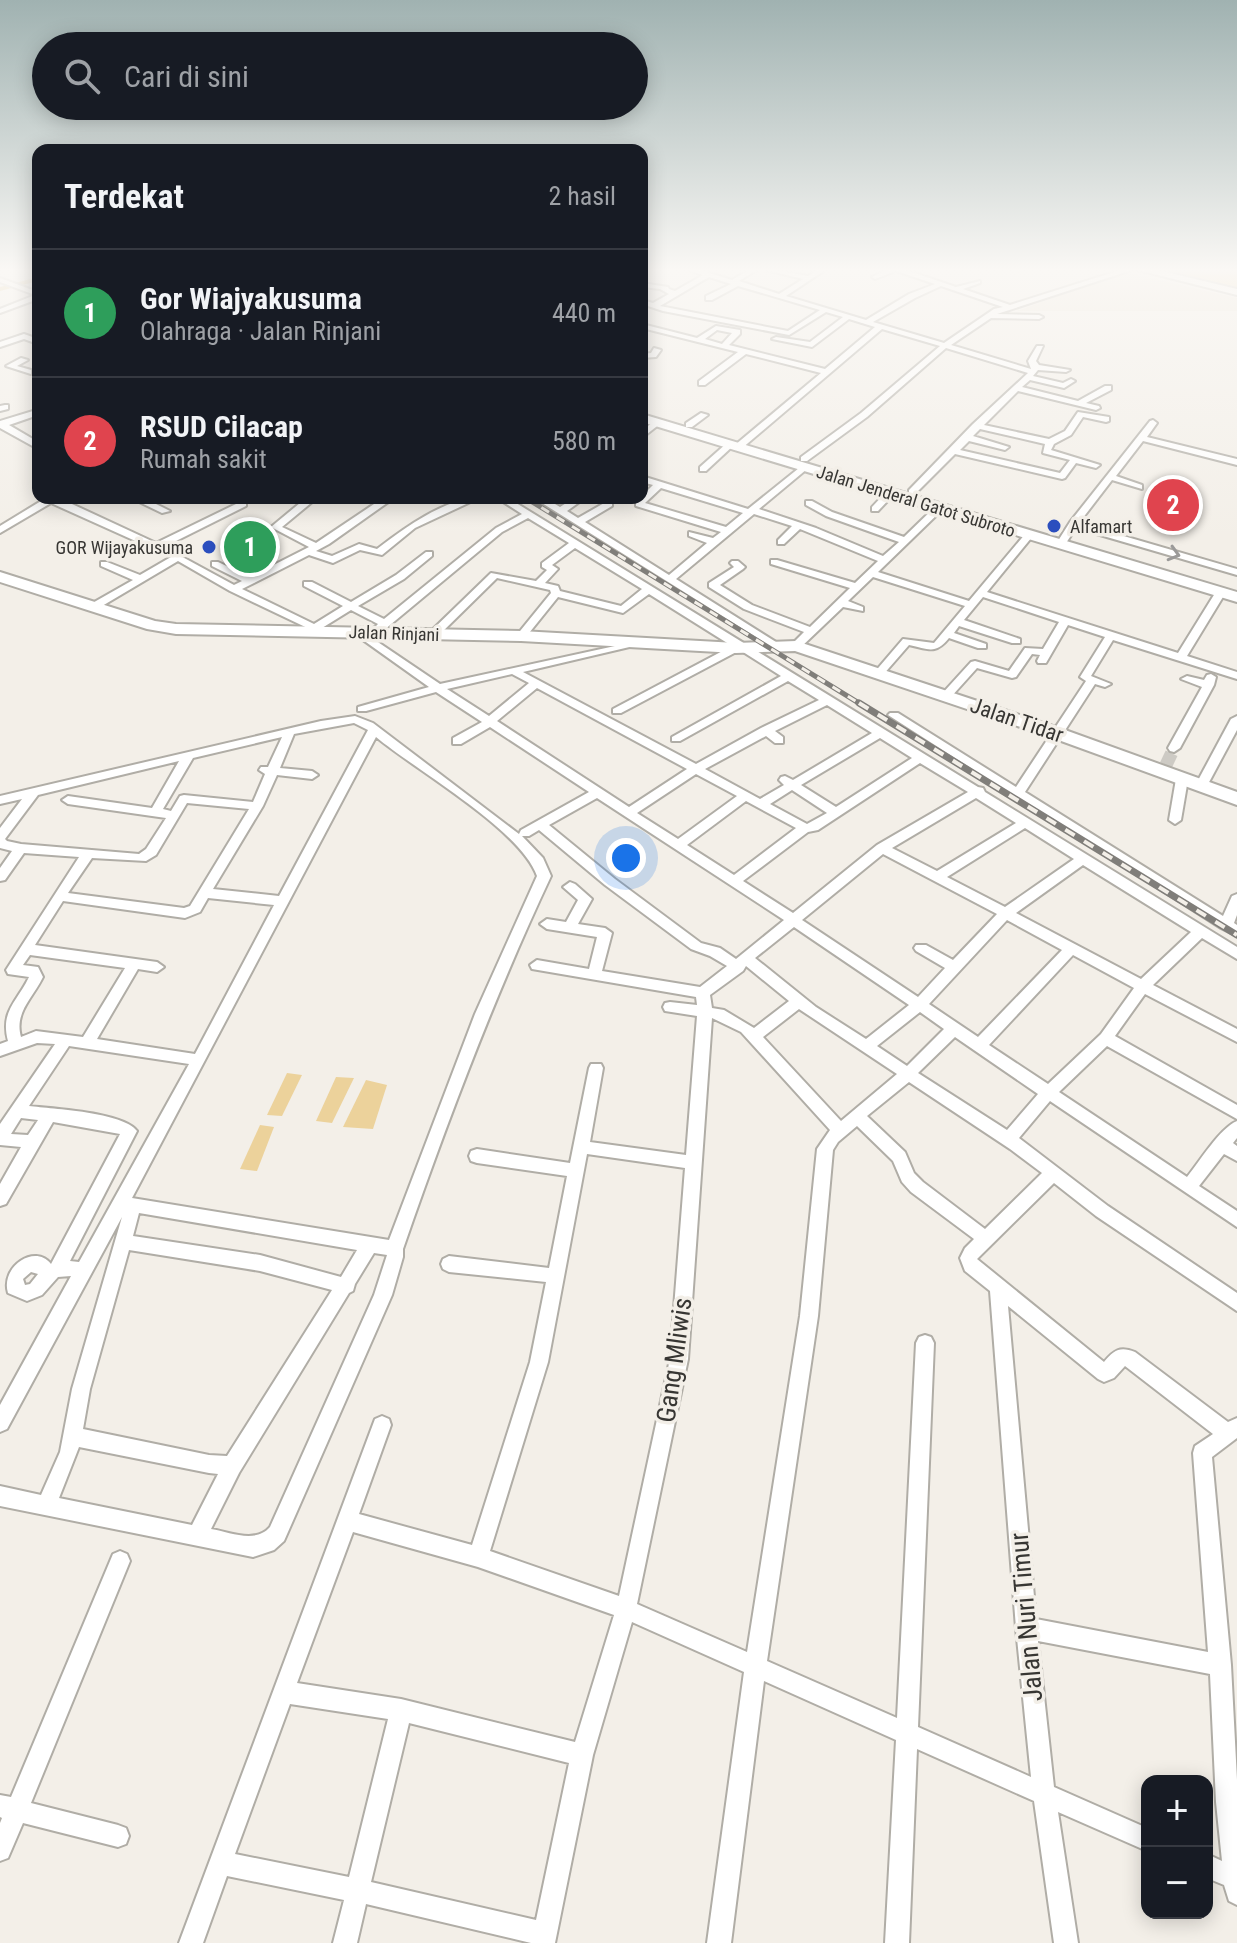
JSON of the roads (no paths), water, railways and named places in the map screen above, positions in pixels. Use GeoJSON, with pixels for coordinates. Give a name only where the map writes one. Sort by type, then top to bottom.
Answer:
{"type":"FeatureCollection","features":[{"type":"Feature","properties":{"kind":"street"},"geometry":{"type":"LineString","coordinates":[[702,383],[735,359]]}},
{"type":"Feature","properties":{"kind":"street"},"geometry":{"type":"LineString","coordinates":[[755,365],[764,359]]}},
{"type":"Feature","properties":{"kind":"street"},"geometry":{"type":"LineString","coordinates":[[768,359],[826,372]]}},
{"type":"Feature","properties":{"kind":"street"},"geometry":{"type":"LineString","coordinates":[[703,469],[842,359]]}},
{"type":"Feature","properties":{"kind":"street"},"geometry":{"type":"LineString","coordinates":[[669,580],[930,359]]}},
{"type":"Feature","properties":{"kind":"street"},"geometry":{"type":"LineString","coordinates":[[990,359],[1064,386],[1071,381]]}},
{"type":"Feature","properties":{"kind":"street"},"geometry":{"type":"LineString","coordinates":[[1032,372],[1033,359]]}},
{"type":"Feature","properties":{"kind":"street"},"geometry":{"type":"LineString","coordinates":[[18,369],[10,366],[28,363]]}},
{"type":"Feature","properties":{"kind":"street"},"geometry":{"type":"LineString","coordinates":[[912,492],[1032,372],[1066,370]]}},
{"type":"Feature","properties":{"kind":"street"},"geometry":{"type":"LineString","coordinates":[[1016,388],[1080,409],[1104,424]]}},
{"type":"Feature","properties":{"kind":"street"},"geometry":{"type":"LineString","coordinates":[[1096,465],[1046,451],[1068,433],[1088,394],[1108,388]]}},
{"type":"Feature","properties":{"kind":"street"},"geometry":{"type":"LineString","coordinates":[[1067,411],[1080,409]]}},
{"type":"Feature","properties":{"kind":"street","name":"Jalan Jenderal Gatot Subroto"},"geometry":{"type":"LineString","coordinates":[[648,413],[737,444]]}},
{"type":"Feature","properties":{"kind":"street"},"geometry":{"type":"LineString","coordinates":[[1,425],[32,414]]}},
{"type":"Feature","properties":{"kind":"street"},"geometry":{"type":"LineString","coordinates":[[689,425],[704,415]]}},
{"type":"Feature","properties":{"kind":"street","name":"Jalan Jenderal Gatot Subroto"},"geometry":{"type":"LineString","coordinates":[[649,421],[1067,535],[1237,587]]}},
{"type":"Feature","properties":{"kind":"street"},"geometry":{"type":"LineString","coordinates":[[1153,423],[1067,535],[1237,572]]}},
{"type":"Feature","properties":{"kind":"street"},"geometry":{"type":"LineString","coordinates":[[1,425],[32,443]]}},
{"type":"Feature","properties":{"kind":"street"},"geometry":{"type":"LineString","coordinates":[[976,426],[1055,443]]}},
{"type":"Feature","properties":{"kind":"street"},"geometry":{"type":"LineString","coordinates":[[22,437],[32,434]]}},
{"type":"Feature","properties":{"kind":"street"},"geometry":{"type":"LineString","coordinates":[[965,437],[1005,447]]}},
{"type":"Feature","properties":{"kind":"street"},"geometry":{"type":"LineString","coordinates":[[1141,438],[1201,452],[1221,450],[1236,459]]}},
{"type":"Feature","properties":{"kind":"street"},"geometry":{"type":"LineString","coordinates":[[954,451],[1061,477],[1075,460]]}},
{"type":"Feature","properties":{"kind":"street","name":"Jalan Jenderal Gatot Subroto"},"geometry":{"type":"LineString","coordinates":[[804,463],[1029,535],[1067,535],[1237,597]]}},
{"type":"Feature","properties":{"kind":"street"},"geometry":{"type":"LineString","coordinates":[[1111,477],[1139,487]]}},
{"type":"Feature","properties":{"kind":"street"},"geometry":{"type":"LineString","coordinates":[[648,481],[798,525],[884,560]]}},
{"type":"Feature","properties":{"kind":"street"},"geometry":{"type":"LineString","coordinates":[[648,495],[659,485]]}},
{"type":"Feature","properties":{"kind":"street"},"geometry":{"type":"LineString","coordinates":[[875,509],[891,492]]}},
{"type":"Feature","properties":{"kind":"street"},"geometry":{"type":"LineString","coordinates":[[809,503],[829,514],[906,541]]}},
{"type":"Feature","properties":{"kind":"street"},"geometry":{"type":"LineString","coordinates":[[0,530],[44,504]]}},
{"type":"Feature","properties":{"kind":"street"},"geometry":{"type":"LineString","coordinates":[[63,504],[178,557],[317,630],[429,554]]}},
{"type":"Feature","properties":{"kind":"street"},"geometry":{"type":"LineString","coordinates":[[151,504],[165,511]]}},
{"type":"Feature","properties":{"kind":"street"},"geometry":{"type":"LineString","coordinates":[[156,547],[243,504]]}},
{"type":"Feature","properties":{"kind":"street"},"geometry":{"type":"LineString","coordinates":[[305,504],[276,527],[333,560],[359,547],[379,553],[412,526],[461,504]]}},
{"type":"Feature","properties":{"kind":"street"},"geometry":{"type":"LineString","coordinates":[[234,589],[312,549],[379,504]]}},
{"type":"Feature","properties":{"kind":"street"},"geometry":{"type":"LineString","coordinates":[[511,504],[879,734],[979,791],[1237,954]]}},
{"type":"Feature","properties":{"kind":"street"},"geometry":{"type":"LineString","coordinates":[[549,504],[669,580],[787,646],[811,631],[940,507]]}},
{"type":"Feature","properties":{"kind":"street"},"geometry":{"type":"LineString","coordinates":[[561,511],[571,504]]}},
{"type":"Feature","properties":{"kind":"street"},"geometry":{"type":"LineString","coordinates":[[579,522],[609,504]]}},
{"type":"Feature","properties":{"kind":"street"},"geometry":{"type":"LineString","coordinates":[[639,504],[728,531]]}},
{"type":"Feature","properties":{"kind":"street"},"geometry":{"type":"LineString","coordinates":[[373,630],[499,530],[527,515]]}},
{"type":"Feature","properties":{"kind":"street"},"geometry":{"type":"LineString","coordinates":[[781,542],[798,525]]}},
{"type":"Feature","properties":{"kind":"street"},"geometry":{"type":"LineString","coordinates":[[692,534],[714,542]]}},
{"type":"Feature","properties":{"kind":"street"},"geometry":{"type":"LineString","coordinates":[[878,674],[907,641],[935,647],[983,594],[989,582],[1029,535]]}},
{"type":"Feature","properties":{"kind":"street"},"geometry":{"type":"LineString","coordinates":[[538,585],[553,569],[545,565],[574,544]]}},
{"type":"Feature","properties":{"kind":"street"},"geometry":{"type":"LineString","coordinates":[[93,607],[178,557]]}},
{"type":"Feature","properties":{"kind":"street"},"geometry":{"type":"LineString","coordinates":[[774,562],[856,587]]}},
{"type":"Feature","properties":{"kind":"street"},"geometry":{"type":"LineString","coordinates":[[735,563],[740,567],[713,585],[748,607],[811,631]]}},
{"type":"Feature","properties":{"kind":"street"},"geometry":{"type":"LineString","coordinates":[[104,564],[140,579]]}},
{"type":"Feature","properties":{"kind":"street"},"geometry":{"type":"LineString","coordinates":[[215,564],[250,581]]}},
{"type":"Feature","properties":{"kind":"street"},"geometry":{"type":"LineString","coordinates":[[872,573],[972,605]]}},
{"type":"Feature","properties":{"kind":"street"},"geometry":{"type":"LineString","coordinates":[[433,635],[494,576],[554,588],[556,593],[623,610],[649,589]]}},
{"type":"Feature","properties":{"kind":"street","name":"Jalan Rinjani"},"geometry":{"type":"LineString","coordinates":[[0,577],[153,626],[176,629],[373,630],[739,648],[787,646]]}},
{"type":"Feature","properties":{"kind":"street"},"geometry":{"type":"LineString","coordinates":[[308,584],[352,607],[438,688],[488,723],[955,1028],[1237,1220]]}},
{"type":"Feature","properties":{"kind":"street"},"geometry":{"type":"LineString","coordinates":[[1180,658],[1221,592]]}},
{"type":"Feature","properties":{"kind":"street"},"geometry":{"type":"LineString","coordinates":[[521,636],[556,593]]}},
{"type":"Feature","properties":{"kind":"street"},"geometry":{"type":"LineString","coordinates":[[983,594],[1237,676]]}},
{"type":"Feature","properties":{"kind":"street"},"geometry":{"type":"LineString","coordinates":[[840,602],[859,609]]}},
{"type":"Feature","properties":{"kind":"street"},"geometry":{"type":"LineString","coordinates":[[946,696],[975,664],[1012,675],[1029,650],[1043,657],[1065,621]]}},
{"type":"Feature","properties":{"kind":"street"},"geometry":{"type":"LineString","coordinates":[[958,622],[1016,641]]}},
{"type":"Feature","properties":{"kind":"street"},"geometry":{"type":"LineString","coordinates":[[948,634],[982,646]]}},
{"type":"Feature","properties":{"kind":"street"},"geometry":{"type":"LineString","coordinates":[[1105,684],[1085,676],[1111,635]]}},
{"type":"Feature","properties":{"kind":"street"},"geometry":{"type":"LineString","coordinates":[[362,709],[438,688],[638,643]]}},
{"type":"Feature","properties":{"kind":"street","name":"Jalan Tidar"},"geometry":{"type":"LineString","coordinates":[[787,646],[1164,768],[1182,779],[1237,799]]}},
{"type":"Feature","properties":{"kind":"street"},"geometry":{"type":"LineString","coordinates":[[617,711],[739,648]]}},
{"type":"Feature","properties":{"kind":"street"},"geometry":{"type":"LineString","coordinates":[[1174,748],[1181,730],[1205,696],[1215,669]]}},
{"type":"Feature","properties":{"kind":"street"},"geometry":{"type":"LineString","coordinates":[[514,671],[805,828]]}},
{"type":"Feature","properties":{"kind":"street"},"geometry":{"type":"LineString","coordinates":[[676,739],[787,677]]}},
{"type":"Feature","properties":{"kind":"street"},"geometry":{"type":"LineString","coordinates":[[1187,679],[1208,685]]}},
{"type":"Feature","properties":{"kind":"street"},"geometry":{"type":"LineString","coordinates":[[1019,792],[1092,680]]}},
{"type":"Feature","properties":{"kind":"street"},"geometry":{"type":"LineString","coordinates":[[457,741],[488,723],[536,683]]}},
{"type":"Feature","properties":{"kind":"street"},"geometry":{"type":"LineString","coordinates":[[628,813],[696,769],[765,730],[826,701]]}},
{"type":"Feature","properties":{"kind":"street"},"geometry":{"type":"LineString","coordinates":[[894,715],[1232,928],[1237,899]]}},
{"type":"Feature","properties":{"kind":"street"},"geometry":{"type":"LineString","coordinates":[[0,800],[345,719],[362,721],[497,821],[545,871],[466,1056],[394,1250],[395,1257],[383,1295],[274,1541],[265,1547],[253,1547],[0,1496]]}},
{"type":"Feature","properties":{"kind":"street"},"geometry":{"type":"LineString","coordinates":[[1201,786],[1237,719]]}},
{"type":"Feature","properties":{"kind":"street"},"geometry":{"type":"LineString","coordinates":[[0,1423],[84,1270],[126,1204],[374,729]]}},
{"type":"Feature","properties":{"kind":"street"},"geometry":{"type":"LineString","coordinates":[[765,730],[779,740]]}},
{"type":"Feature","properties":{"kind":"street"},"geometry":{"type":"LineString","coordinates":[[59,896],[185,913],[195,909],[257,806],[269,770],[289,733]]}},
{"type":"Feature","properties":{"kind":"street"},"geometry":{"type":"LineString","coordinates":[[762,803],[787,781],[879,734]]}},
{"type":"Feature","properties":{"kind":"street"},"geometry":{"type":"LineString","coordinates":[[155,813],[188,756]]}},
{"type":"Feature","properties":{"kind":"street"},"geometry":{"type":"LineString","coordinates":[[733,882],[805,828],[814,827],[919,758]]}},
{"type":"Feature","properties":{"kind":"street"},"geometry":{"type":"LineString","coordinates":[[269,770],[312,775]]}},
{"type":"Feature","properties":{"kind":"street"},"geometry":{"type":"LineString","coordinates":[[1175,820],[1182,779]]}},
{"type":"Feature","properties":{"kind":"street"},"geometry":{"type":"LineString","coordinates":[[787,781],[835,812]]}},
{"type":"Feature","properties":{"kind":"street"},"geometry":{"type":"LineString","coordinates":[[670,1007],[704,1003],[791,920],[882,848],[979,791]]}},
{"type":"Feature","properties":{"kind":"street"},"geometry":{"type":"LineString","coordinates":[[33,793],[0,838],[3,845],[147,856],[184,799]]}},
{"type":"Feature","properties":{"kind":"street"},"geometry":{"type":"LineString","coordinates":[[525,833],[597,793]]}},
{"type":"Feature","properties":{"kind":"street"},"geometry":{"type":"LineString","coordinates":[[678,845],[747,795]]}},
{"type":"Feature","properties":{"kind":"street"},"geometry":{"type":"LineString","coordinates":[[167,797],[257,806]]}},
{"type":"Feature","properties":{"kind":"street"},"geometry":{"type":"LineString","coordinates":[[68,800],[174,815]]}},
{"type":"Feature","properties":{"kind":"street"},"geometry":{"type":"LineString","coordinates":[[937,877],[1026,822]]}},
{"type":"Feature","properties":{"kind":"street"},"geometry":{"type":"LineString","coordinates":[[541,825],[610,882],[696,946],[743,963],[1009,1139],[1102,1211],[1237,1303]]}},
{"type":"Feature","properties":{"kind":"street"},"geometry":{"type":"LineString","coordinates":[[0,877],[5,863],[21,848]]}},
{"type":"Feature","properties":{"kind":"street"},"geometry":{"type":"LineString","coordinates":[[882,848],[1237,1036]]}},
{"type":"Feature","properties":{"kind":"street"},"geometry":{"type":"LineString","coordinates":[[6,969],[25,949],[89,853]]}},
{"type":"Feature","properties":{"kind":"street"},"geometry":{"type":"LineString","coordinates":[[866,1047],[919,1005],[1004,915],[1084,858]]}},
{"type":"Feature","properties":{"kind":"street"},"geometry":{"type":"LineString","coordinates":[[570,927],[585,899],[610,882]]}},
{"type":"Feature","properties":{"kind":"street"},"geometry":{"type":"LineString","coordinates":[[570,887],[585,899]]}},
{"type":"Feature","properties":{"kind":"street"},"geometry":{"type":"LineString","coordinates":[[204,893],[283,901]]}},
{"type":"Feature","properties":{"kind":"street"},"geometry":{"type":"LineString","coordinates":[[547,924],[605,933],[594,975]]}},
{"type":"Feature","properties":{"kind":"street"},"geometry":{"type":"LineString","coordinates":[[1009,1139],[1048,1093],[1106,1038],[1142,987],[1201,931]]}},
{"type":"Feature","properties":{"kind":"street"},"geometry":{"type":"LineString","coordinates":[[921,948],[956,968]]}},
{"type":"Feature","properties":{"kind":"street"},"geometry":{"type":"LineString","coordinates":[[25,949],[157,967]]}},
{"type":"Feature","properties":{"kind":"street"},"geometry":{"type":"LineString","coordinates":[[980,1045],[1071,949]]}},
{"type":"Feature","properties":{"kind":"street"},"geometry":{"type":"LineString","coordinates":[[88,1041],[134,964]]}},
{"type":"Feature","properties":{"kind":"street"},"geometry":{"type":"LineString","coordinates":[[537,965],[594,975],[704,1003],[755,1035],[840,1130]]}},
{"type":"Feature","properties":{"kind":"street"},"geometry":{"type":"LineString","coordinates":[[6,969],[33,971],[36,977],[10,1015],[8,1025],[16,1044]]}},
{"type":"Feature","properties":{"kind":"street"},"geometry":{"type":"LineString","coordinates":[[755,1035],[799,1001]]}},
{"type":"Feature","properties":{"kind":"street","name":"Gang Mliwis"},"geometry":{"type":"LineString","coordinates":[[544,1938],[582,1755],[626,1609],[679,1359],[704,1003]]}},
{"type":"Feature","properties":{"kind":"street"},"geometry":{"type":"LineString","coordinates":[[719,1943],[756,1665],[809,1316],[825,1149],[840,1130],[909,1073],[955,1028]]}},
{"type":"Feature","properties":{"kind":"street"},"geometry":{"type":"LineString","coordinates":[[0,1050],[36,1037],[88,1041],[199,1060]]}},
{"type":"Feature","properties":{"kind":"street"},"geometry":{"type":"LineString","coordinates":[[1106,1038],[1237,1113]]}},
{"type":"Feature","properties":{"kind":"street"},"geometry":{"type":"LineString","coordinates":[[32,1142],[0,1138],[66,1039]]}},
{"type":"Feature","properties":{"kind":"street"},"geometry":{"type":"LineString","coordinates":[[478,1557],[539,1362],[596,1068]]}},
{"type":"Feature","properties":{"kind":"street"},"geometry":{"type":"LineString","coordinates":[[7,1289],[33,1292],[41,1287],[129,1131],[117,1125],[16,1111]]}},
{"type":"Feature","properties":{"kind":"street"},"geometry":{"type":"LineString","coordinates":[[0,1199],[49,1115]]}},
{"type":"Feature","properties":{"kind":"street"},"geometry":{"type":"LineString","coordinates":[[858,1117],[899,1157],[908,1177],[917,1187],[986,1239]]}},
{"type":"Feature","properties":{"kind":"street"},"geometry":{"type":"LineString","coordinates":[[1189,1187],[1237,1127]]}},
{"type":"Feature","properties":{"kind":"street"},"geometry":{"type":"LineString","coordinates":[[1221,1144],[1237,1154]]}},
{"type":"Feature","properties":{"kind":"street"},"geometry":{"type":"LineString","coordinates":[[581,1147],[694,1163]]}},
{"type":"Feature","properties":{"kind":"street"},"geometry":{"type":"LineString","coordinates":[[477,1156],[575,1171]]}},
{"type":"Feature","properties":{"kind":"street"},"geometry":{"type":"LineString","coordinates":[[1054,1172],[968,1258],[975,1272],[1104,1373],[1119,1357],[1129,1358],[1233,1430],[1202,1453],[1220,1665],[1230,1739],[1236,1883]]}},
{"type":"Feature","properties":{"kind":"street"},"geometry":{"type":"LineString","coordinates":[[126,1204],[394,1250]]}},
{"type":"Feature","properties":{"kind":"street"},"geometry":{"type":"LineString","coordinates":[[46,1506],[66,1462],[81,1389],[123,1242],[126,1204]]}},
{"type":"Feature","properties":{"kind":"street"},"geometry":{"type":"LineString","coordinates":[[123,1242],[260,1263],[347,1286]]}},
{"type":"Feature","properties":{"kind":"street"},"geometry":{"type":"LineString","coordinates":[[197,1535],[232,1466],[347,1286],[369,1246]]}},
{"type":"Feature","properties":{"kind":"street"},"geometry":{"type":"LineString","coordinates":[[449,1264],[556,1276]]}},
{"type":"Feature","properties":{"kind":"street"},"geometry":{"type":"LineString","coordinates":[[52,1272],[84,1270]]}},
{"type":"Feature","properties":{"kind":"street","name":"Jalan Nuri Timur"},"geometry":{"type":"LineString","coordinates":[[998,1289],[1026,1628],[1044,1796],[1066,1943]]}},
{"type":"Feature","properties":{"kind":"street"},"geometry":{"type":"LineString","coordinates":[[897,1943],[925,1343]]}},
{"type":"Feature","properties":{"kind":"street"},"geometry":{"type":"LineString","coordinates":[[191,1943],[382,1425]]}},
{"type":"Feature","properties":{"kind":"street"},"geometry":{"type":"LineString","coordinates":[[72,1436],[232,1466]]}},
{"type":"Feature","properties":{"kind":"street"},"geometry":{"type":"LineString","coordinates":[[346,1520],[478,1557],[626,1609],[1141,1837]]}},
{"type":"Feature","properties":{"kind":"street"},"geometry":{"type":"LineString","coordinates":[[0,1850],[8,1808],[120,1561]]}},
{"type":"Feature","properties":{"kind":"street"},"geometry":{"type":"LineString","coordinates":[[1026,1628],[1220,1665]]}},
{"type":"Feature","properties":{"kind":"street"},"geometry":{"type":"LineString","coordinates":[[283,1692],[401,1710],[582,1755]]}},
{"type":"Feature","properties":{"kind":"street"},"geometry":{"type":"LineString","coordinates":[[345,1943],[401,1710]]}},
{"type":"Feature","properties":{"kind":"street"},"geometry":{"type":"LineString","coordinates":[[8,1808],[118,1836]]}},
{"type":"Feature","properties":{"kind":"street"},"geometry":{"type":"LineString","coordinates":[[221,1863],[359,1891],[544,1938]]}},
{"type":"Feature","properties":{"kind":"street"},"geometry":{"type":"LineString","coordinates":[[1213,1870],[1236,1883]]}},
{"type":"Feature","properties":{"kind":"tunnel"},"geometry":{"type":"LineString","coordinates":[[1166,765],[1174,748]]}},
{"type":"Feature","properties":{"kind":"railway"},"geometry":{"type":"LineString","coordinates":[[536,504],[862,705]]}},
{"type":"Feature","properties":{"kind":"railway"},"geometry":{"type":"LineString","coordinates":[[859,703],[1237,935]]}},
{"type":"Feature","properties":{"kind":"place","name":"RSUD Cilacap"},"geometry":{"type":"Point","coordinates":[1173,505]}},
{"type":"Feature","properties":{"kind":"place","name":"Alfamart"},"geometry":{"type":"Point","coordinates":[1054,526]}},
{"type":"Feature","properties":{"kind":"place","name":"GOR Wijayakusuma"},"geometry":{"type":"Point","coordinates":[209,547]}},
{"type":"Feature","properties":{"kind":"place","name":"Gor Wiajyakusuma"},"geometry":{"type":"Point","coordinates":[250,547]}}]}
